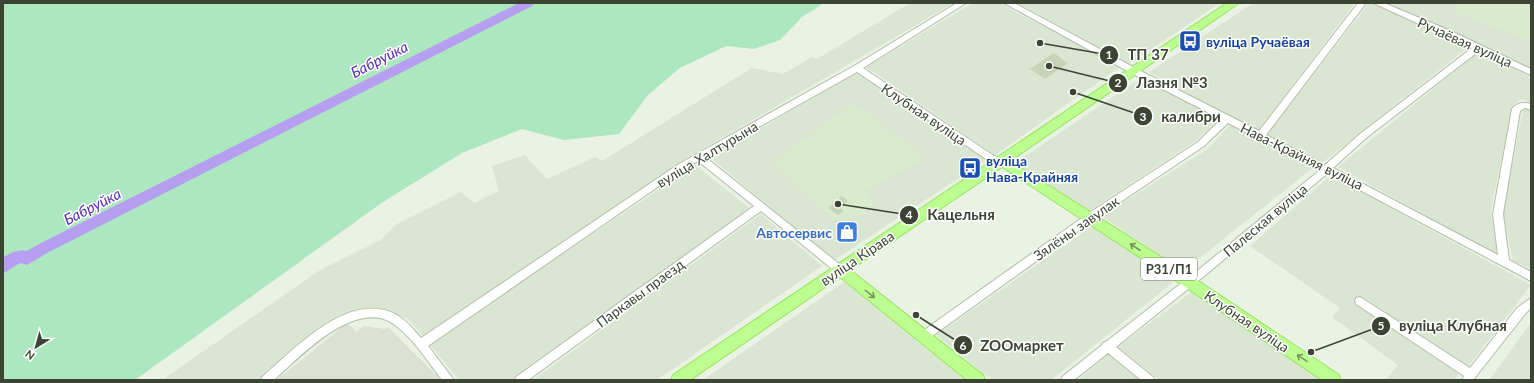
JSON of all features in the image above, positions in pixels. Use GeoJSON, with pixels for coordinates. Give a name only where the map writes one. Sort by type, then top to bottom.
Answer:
{"type":"FeatureCollection","features":[{"type":"Feature","properties":{"kind":"main road","name":"вуліца Кірава"},"geometry":{"type":"LineString","coordinates":[[678,380],[1234,3]]}},
{"type":"Feature","properties":{"kind":"main road","name":"Клубная вуліца"},"geometry":{"type":"LineString","coordinates":[[1002,161],[1190,282],[1334,380]]}},
{"type":"Feature","properties":{"kind":"main road"},"geometry":{"type":"LineString","coordinates":[[840,270],[978,380]]}},
{"type":"Feature","properties":{"kind":"street","name":"вуліца Халтурына"},"geometry":{"type":"LineString","coordinates":[[420,346],[682,166],[857,68],[962,3]]}},
{"type":"Feature","properties":{"kind":"street","name":"Нава-Крайняя вуліца"},"geometry":{"type":"LineString","coordinates":[[1008,3],[1227,119],[1326,170],[1336,172],[1531,277]]}},
{"type":"Feature","properties":{"kind":"street"},"geometry":{"type":"LineString","coordinates":[[1260,136],[1362,3]]}},
{"type":"Feature","properties":{"kind":"street","name":"Ручаёвая вуліца"},"geometry":{"type":"LineString","coordinates":[[1376,3],[1478,46],[1531,72]]}},
{"type":"Feature","properties":{"kind":"street","name":"Палеская вуліца"},"geometry":{"type":"LineString","coordinates":[[1066,380],[1107,346],[1190,282],[1326,170],[1363,136],[1478,46]]}},
{"type":"Feature","properties":{"kind":"street","name":"Клубная вуліца"},"geometry":{"type":"LineString","coordinates":[[857,68],[992,159],[1002,161]]}},
{"type":"Feature","properties":{"kind":"street"},"geometry":{"type":"LineString","coordinates":[[1504,262],[1498,214],[1516,109],[1525,105],[1531,107]]}},
{"type":"Feature","properties":{"kind":"street","name":"Зялёны завулак"},"geometry":{"type":"LineString","coordinates":[[924,336],[1089,218],[1201,144],[1227,119]]}},
{"type":"Feature","properties":{"kind":"street"},"geometry":{"type":"LineString","coordinates":[[699,157],[840,270]]}},
{"type":"Feature","properties":{"kind":"street","name":"Паркавы праезд"},"geometry":{"type":"LineString","coordinates":[[520,380],[760,207]]}},
{"type":"Feature","properties":{"kind":"street"},"geometry":{"type":"LineString","coordinates":[[1360,301],[1469,378],[1521,311],[1531,302]]}},
{"type":"Feature","properties":{"kind":"street"},"geometry":{"type":"LineString","coordinates":[[266,380],[335,323],[350,317],[366,314],[385,316],[398,322],[449,380]]}},
{"type":"Feature","properties":{"kind":"street"},"geometry":{"type":"LineString","coordinates":[[1107,346],[1149,380]]}},
{"type":"Feature","properties":{"kind":"shaded area"},"geometry":{"type":"Polygon","coordinates":[[[910,3],[954,3],[689,157],[424,337],[407,318],[374,308],[338,316],[260,380],[162,380],[320,270],[381,240],[395,225],[461,192],[474,203],[499,191],[492,166],[525,155],[547,179],[595,157],[602,161],[752,68],[783,74],[812,57],[817,59],[910,3]]]}},
{"type":"Feature","properties":{"kind":"shaded area"},"geometry":{"type":"Polygon","coordinates":[[[973,3],[999,3],[1120,67],[995,155],[866,67],[973,3]]]}},
{"type":"Feature","properties":{"kind":"shaded area"},"geometry":{"type":"Polygon","coordinates":[[[1017,3],[1220,3],[1129,64],[1017,3]]]}},
{"type":"Feature","properties":{"kind":"shaded area"},"geometry":{"type":"Polygon","coordinates":[[[1253,3],[1355,3],[1257,132],[1149,72],[1253,3]]]}},
{"type":"Feature","properties":{"kind":"shaded area"},"geometry":{"type":"Polygon","coordinates":[[[1369,3],[1471,45],[1322,163],[1267,135],[1369,3]]]}},
{"type":"Feature","properties":{"kind":"shaded area"},"geometry":{"type":"Polygon","coordinates":[[[1383,3],[1459,3],[1456,12],[1531,40],[1531,70],[1383,3]]]}},
{"type":"Feature","properties":{"kind":"shaded area"},"geometry":{"type":"Polygon","coordinates":[[[1459,3],[1531,3],[1531,40],[1456,12],[1459,3]]]}},
{"type":"Feature","properties":{"kind":"shaded area"},"geometry":{"type":"Polygon","coordinates":[[[1479,51],[1531,76],[1531,103],[1522,99],[1513,105],[1491,209],[1497,255],[1338,167],[1479,51]]]}},
{"type":"Feature","properties":{"kind":"shaded area"},"geometry":{"type":"Polygon","coordinates":[[[856,71],[986,160],[833,261],[711,158],[856,71]]]}},
{"type":"Feature","properties":{"kind":"shaded area"},"geometry":{"type":"Polygon","coordinates":[[[1141,78],[1219,120],[1194,142],[1089,211],[1015,163],[1141,78]]]}},
{"type":"Feature","properties":{"kind":"shaded area"},"geometry":{"type":"Polygon","coordinates":[[[849,106],[858,107],[925,158],[864,191],[876,205],[838,223],[773,163],[849,106]]]}},
{"type":"Feature","properties":{"kind":"shaded area"},"geometry":{"type":"Polygon","coordinates":[[[1525,108],[1531,111],[1531,269],[1513,261],[1503,212],[1523,110],[1525,108]]]}},
{"type":"Feature","properties":{"kind":"shaded area"},"geometry":{"type":"Polygon","coordinates":[[[1230,125],[1313,168],[1183,271],[1101,216],[1208,149],[1230,125]]]}},
{"type":"Feature","properties":{"kind":"shaded area"},"geometry":{"type":"Polygon","coordinates":[[[695,165],[752,210],[516,380],[459,380],[429,344],[695,165]]]}},
{"type":"Feature","properties":{"kind":"shaded area"},"geometry":{"type":"Polygon","coordinates":[[[1331,175],[1531,285],[1467,368],[1364,298],[1357,304],[1460,372],[1454,380],[1386,380],[1398,365],[1332,317],[1340,308],[1250,246],[1331,175]]]}},
{"type":"Feature","properties":{"kind":"shaded area"},"geometry":{"type":"Polygon","coordinates":[[[761,214],[822,266],[657,380],[533,380],[761,214]]]}},
{"type":"Feature","properties":{"kind":"shaded area"},"geometry":{"type":"Polygon","coordinates":[[[1094,225],[1177,279],[1051,380],[992,380],[936,335],[1094,225]]]}},
{"type":"Feature","properties":{"kind":"shaded area"},"geometry":{"type":"Polygon","coordinates":[[[844,282],[965,380],[703,380],[844,282]]]}},
{"type":"Feature","properties":{"kind":"shaded area"},"geometry":{"type":"Polygon","coordinates":[[[1194,290],[1320,380],[1159,380],[1118,347],[1194,290]]]}},
{"type":"Feature","properties":{"kind":"shaded area"},"geometry":{"type":"Polygon","coordinates":[[[347,323],[357,332],[364,326],[385,329],[388,327],[441,380],[277,380],[347,323]]]}},
{"type":"Feature","properties":{"kind":"shaded area"},"geometry":{"type":"Polygon","coordinates":[[[1531,323],[1531,380],[1489,380],[1531,323]]]}},
{"type":"Feature","properties":{"kind":"shaded area"},"geometry":{"type":"Polygon","coordinates":[[[1108,354],[1142,380],[1078,380],[1108,354]]]}},
{"type":"Feature","properties":{"kind":"green space"},"geometry":{"type":"Polygon","coordinates":[[[3,3],[824,3],[802,17],[780,40],[754,49],[726,46],[680,68],[648,95],[619,134],[564,140],[522,129],[462,153],[383,202],[135,380],[3,380],[3,3]]]}},
{"type":"Feature","properties":{"kind":"building"},"geometry":{"type":"Polygon","coordinates":[[[1054,53],[1068,63],[1045,79],[1030,69],[1054,53]]]}},
{"type":"Feature","properties":{"kind":"building"},"geometry":{"type":"Polygon","coordinates":[[[842,196],[848,201],[840,208],[844,211],[838,215],[828,208],[842,196]]]}},
{"type":"Feature","properties":{"kind":"waterway","name":"Бабруйка"},"geometry":{"type":"LineString","coordinates":[[245,146],[528,3]]}},
{"type":"Feature","properties":{"kind":"waterway","name":"Бабруйка"},"geometry":{"type":"LineString","coordinates":[[3,267],[11,260],[23,256],[27,259],[44,248],[240,148]]}},
{"type":"Feature","properties":{"kind":"place","name":"вуліца Ручаёвая"},"geometry":{"type":"Point","coordinates":[1190,41]}},
{"type":"Feature","properties":{"kind":"place","name":"ТП 37"},"geometry":{"type":"Point","coordinates":[1040,43]}},
{"type":"Feature","properties":{"kind":"place","name":"Лазня №3"},"geometry":{"type":"Point","coordinates":[1049,66]}},
{"type":"Feature","properties":{"kind":"place","name":"калибри"},"geometry":{"type":"Point","coordinates":[1073,92]}},
{"type":"Feature","properties":{"kind":"place","name":"вуліца Нава-Крайняя"},"geometry":{"type":"Point","coordinates":[970,168]}},
{"type":"Feature","properties":{"kind":"place","name":"Кацельня"},"geometry":{"type":"Point","coordinates":[838,204]}},
{"type":"Feature","properties":{"kind":"place","name":"Автосервис"},"geometry":{"type":"Point","coordinates":[847,232]}},
{"type":"Feature","properties":{"kind":"place","name":"ZOOмаркет"},"geometry":{"type":"Point","coordinates":[916,315]}},
{"type":"Feature","properties":{"kind":"place","name":"вуліца Клубная"},"geometry":{"type":"Point","coordinates":[1311,352]}}]}
